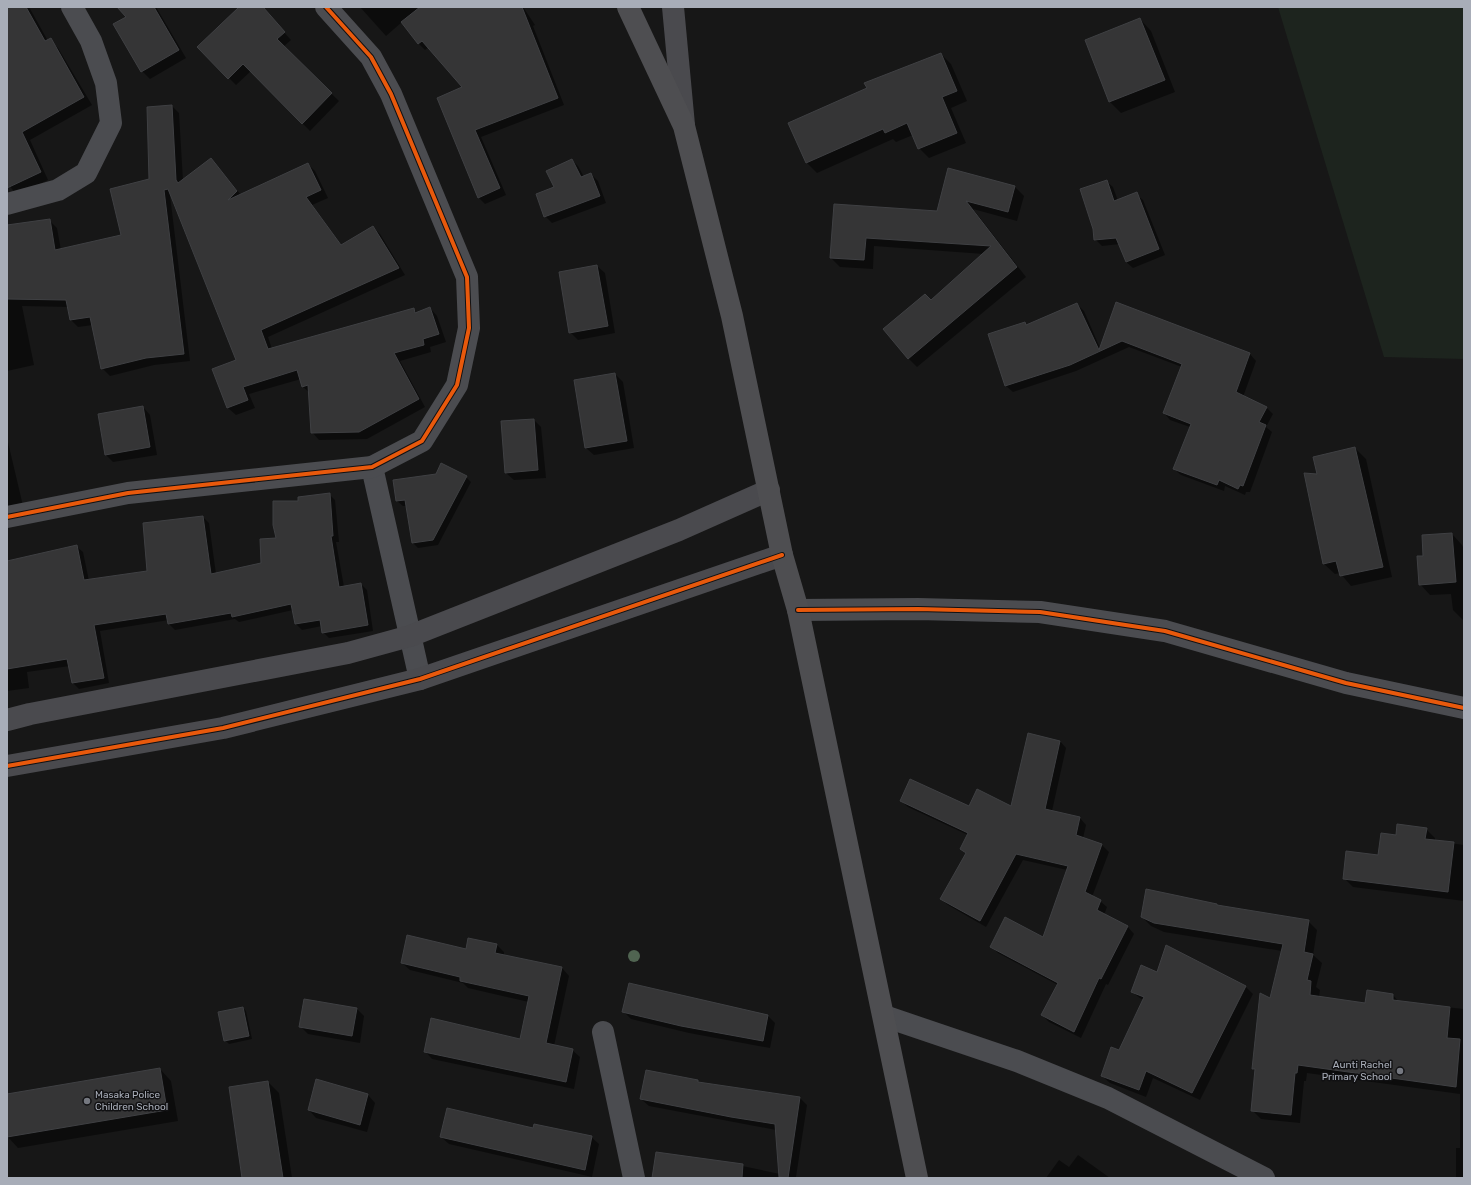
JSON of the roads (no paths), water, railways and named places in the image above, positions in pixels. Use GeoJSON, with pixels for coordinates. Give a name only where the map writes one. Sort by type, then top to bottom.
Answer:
{"type":"FeatureCollection","features":[{"type":"Feature","properties":{"kind":"highway"},"geometry":{"type":"LineString","coordinates":[[628,7],[684,126],[732,316],[782,555],[798,610],[917,1178]]}},
{"type":"Feature","properties":{"kind":"street"},"geometry":{"type":"LineString","coordinates":[[7,204],[58,190],[86,173],[111,123],[106,83],[91,41],[72,7]]}},
{"type":"Feature","properties":{"kind":"street"},"geometry":{"type":"LineString","coordinates":[[7,517],[128,493],[372,467],[422,441],[457,385],[469,328],[467,277],[391,94],[371,57],[326,7]]}},
{"type":"Feature","properties":{"kind":"street"},"geometry":{"type":"LineString","coordinates":[[673,7],[684,126]]}},
{"type":"Feature","properties":{"kind":"street"},"geometry":{"type":"LineString","coordinates":[[372,467],[420,679]]}},
{"type":"Feature","properties":{"kind":"street"},"geometry":{"type":"LineString","coordinates":[[7,720],[30,714],[348,653],[410,636],[679,530],[769,490]]}},
{"type":"Feature","properties":{"kind":"street"},"geometry":{"type":"LineString","coordinates":[[7,766],[223,728],[420,679],[782,555]]}},
{"type":"Feature","properties":{"kind":"street"},"geometry":{"type":"LineString","coordinates":[[798,610],[918,609],[1040,612],[1165,630],[1346,683],[1464,708]]}},
{"type":"Feature","properties":{"kind":"street"},"geometry":{"type":"LineString","coordinates":[[884,1016],[1017,1061],[1108,1098],[1264,1178]]}},
{"type":"Feature","properties":{"kind":"street"},"geometry":{"type":"LineString","coordinates":[[603,1032],[634,1178]]}},
{"type":"Feature","properties":{"kind":"place","name":"Aunti Rachel Primary School"},"geometry":{"type":"Point","coordinates":[1400,1071]}},
{"type":"Feature","properties":{"kind":"place","name":"Masaka Police Children School"},"geometry":{"type":"Point","coordinates":[87,1101]}}]}
